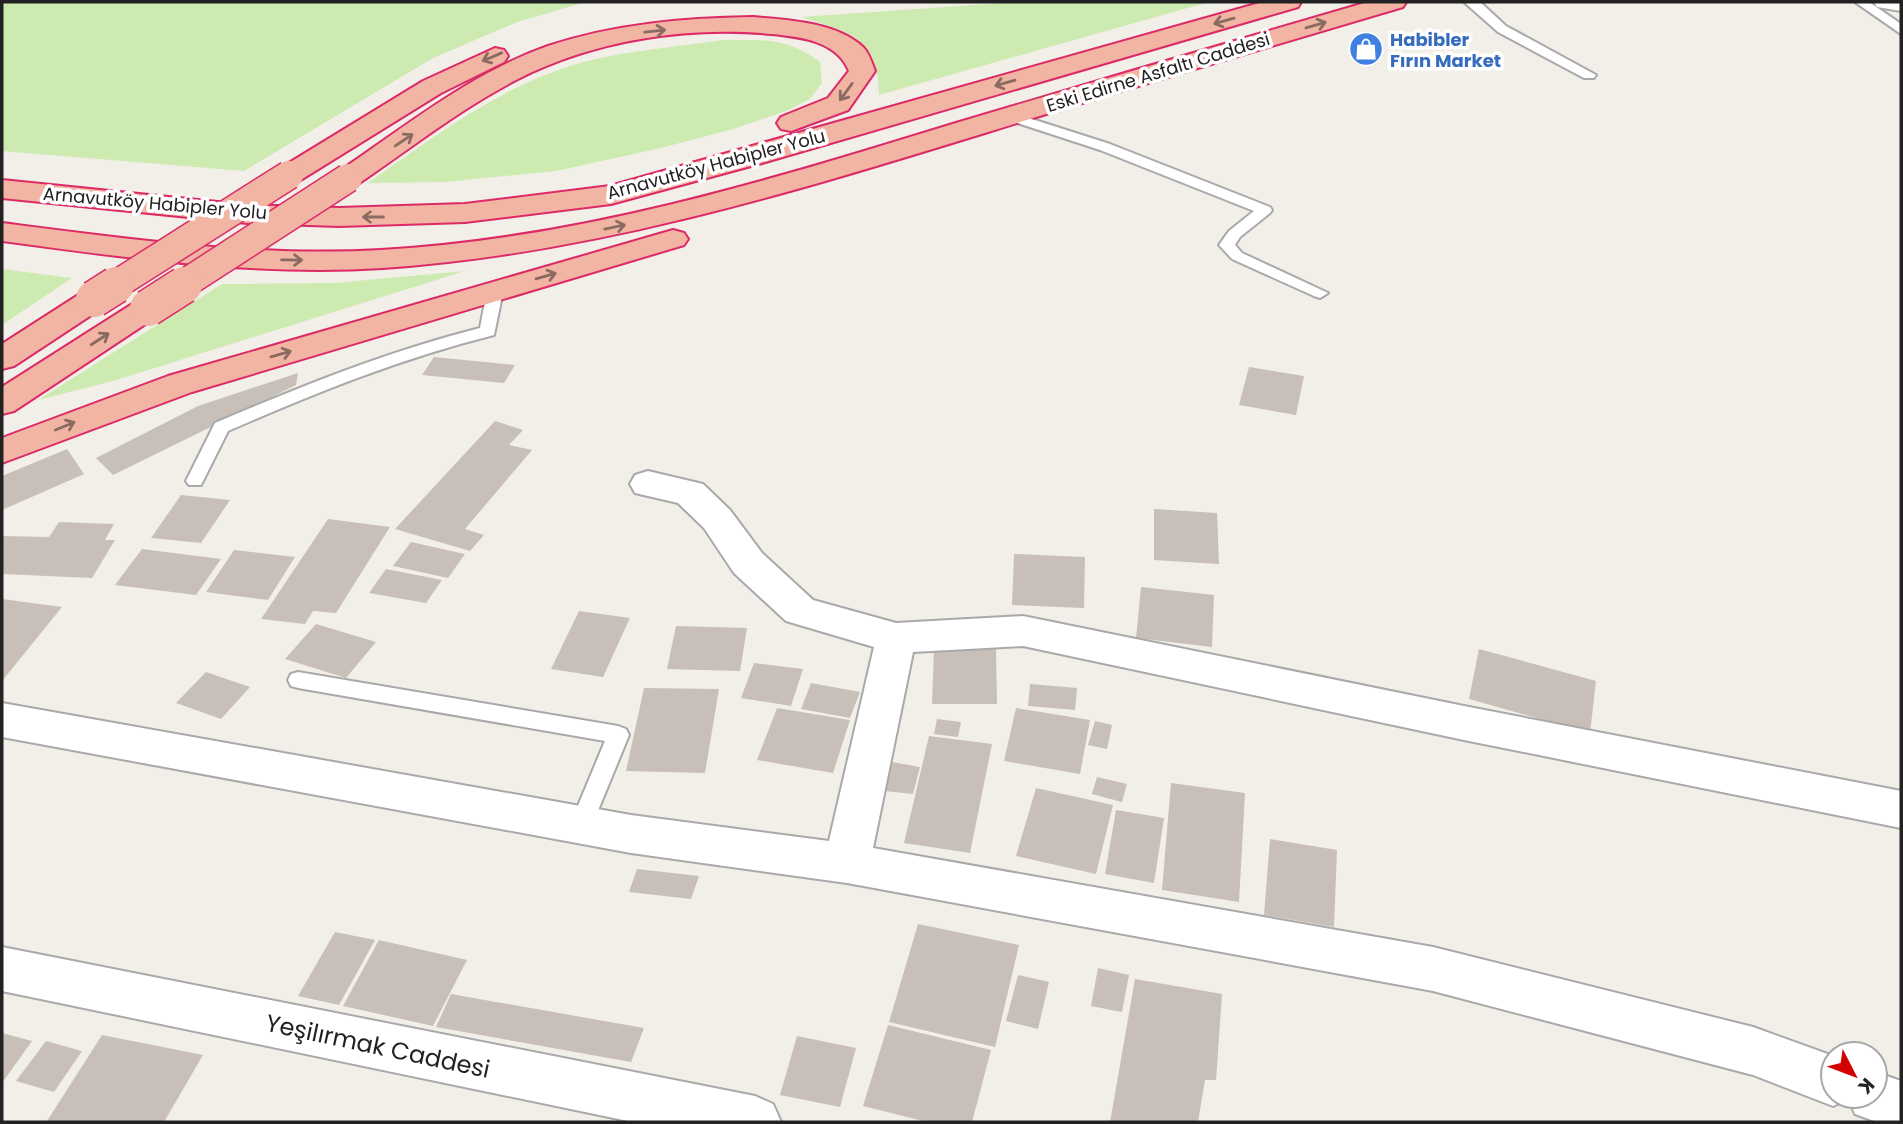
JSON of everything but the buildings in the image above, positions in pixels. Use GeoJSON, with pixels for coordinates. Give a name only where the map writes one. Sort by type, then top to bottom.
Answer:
{"type":"FeatureCollection","features":[{"type":"Feature","properties":{"kind":"highway"},"geometry":{"type":"LineString","coordinates":[[2,359],[432,87],[530,41],[589,24],[650,12],[774,2]]}},
{"type":"Feature","properties":{"kind":"highway","name":"Arnavutköy Habipler Yolu"},"geometry":{"type":"LineString","coordinates":[[2,189],[247,214],[401,217],[466,213],[611,195],[1289,2]]}},
{"type":"Feature","properties":{"kind":"highway","name":"Eski Edirne Asfaltı Caddesi"},"geometry":{"type":"LineString","coordinates":[[922,143],[1394,2]]}},
{"type":"Feature","properties":{"kind":"highway"},"geometry":{"type":"LineString","coordinates":[[2,403],[507,74],[558,51],[622,35],[705,26],[771,25],[823,34],[854,52],[862,71],[838,104],[763,134],[604,179],[466,213]]}},
{"type":"Feature","properties":{"kind":"highway"},"geometry":{"type":"LineString","coordinates":[[2,451],[180,384],[699,231],[875,169],[922,143]]}},
{"type":"Feature","properties":{"kind":"highway","name":"Arnavutköy Habipler Yolu"},"geometry":{"type":"LineString","coordinates":[[2,232],[210,258],[381,259],[522,244],[589,233],[728,201],[922,143]]}},
{"type":"Feature","properties":{"kind":"highway"},"geometry":{"type":"LineString","coordinates":[[2,245],[60,243],[127,249]]}},
{"type":"Feature","properties":{"kind":"street"},"geometry":{"type":"LineString","coordinates":[[648,484],[690,493],[717,519],[748,563],[800,611],[896,638],[1023,631],[1464,723],[1901,808]]}},
{"type":"Feature","properties":{"kind":"street"},"geometry":{"type":"LineString","coordinates":[[847,863],[896,638]]}},
{"type":"Feature","properties":{"kind":"street"},"geometry":{"type":"LineString","coordinates":[[2,720],[581,825],[847,863],[1433,969],[1753,1051],[1819,1076]]}},
{"type":"Feature","properties":{"kind":"street","name":"Yeşilırmak Caddesi"},"geometry":{"type":"LineString","coordinates":[[2,969],[755,1122]]}},
{"type":"Feature","properties":{"kind":"lane"},"geometry":{"type":"LineString","coordinates":[[1470,2],[1488,13],[1492,22],[1502,29],[1590,75]]}},
{"type":"Feature","properties":{"kind":"lane"},"geometry":{"type":"LineString","coordinates":[[1861,2],[1901,30]]}},
{"type":"Feature","properties":{"kind":"lane"},"geometry":{"type":"LineString","coordinates":[[1010,116],[1105,147],[1265,210],[1234,234],[1227,245],[1237,256],[1320,293]]}},
{"type":"Feature","properties":{"kind":"lane"},"geometry":{"type":"LineString","coordinates":[[195,481],[221,427],[326,382],[434,344],[488,331],[495,291]]}},
{"type":"Feature","properties":{"kind":"lane"},"geometry":{"type":"LineString","coordinates":[[298,680],[618,735],[581,825]]}},
{"type":"Feature","properties":{"kind":"green space"},"geometry":{"type":"Polygon","coordinates":[[[2,2],[586,2],[517,22],[433,58],[244,171],[2,151],[2,2]]]}},
{"type":"Feature","properties":{"kind":"green space"},"geometry":{"type":"Polygon","coordinates":[[[1017,2],[1209,2],[879,95],[874,60],[858,40],[847,33],[801,17],[1017,2]]]}},
{"type":"Feature","properties":{"kind":"green space"},"geometry":{"type":"Polygon","coordinates":[[[723,40],[763,40],[796,48],[820,62],[822,83],[810,99],[786,111],[733,129],[661,148],[556,171],[445,182],[368,183],[448,127],[534,79],[596,59],[723,40]]]}},
{"type":"Feature","properties":{"kind":"green space"},"geometry":{"type":"Polygon","coordinates":[[[2,269],[72,278],[2,325],[2,269]]]}},
{"type":"Feature","properties":{"kind":"green space"},"geometry":{"type":"Polygon","coordinates":[[[465,271],[113,381],[38,400],[222,284],[334,283],[465,271]]]}},
{"type":"Feature","properties":{"kind":"place","name":"Habibler Fırın Market"},"geometry":{"type":"Point","coordinates":[1366,49]}}]}
